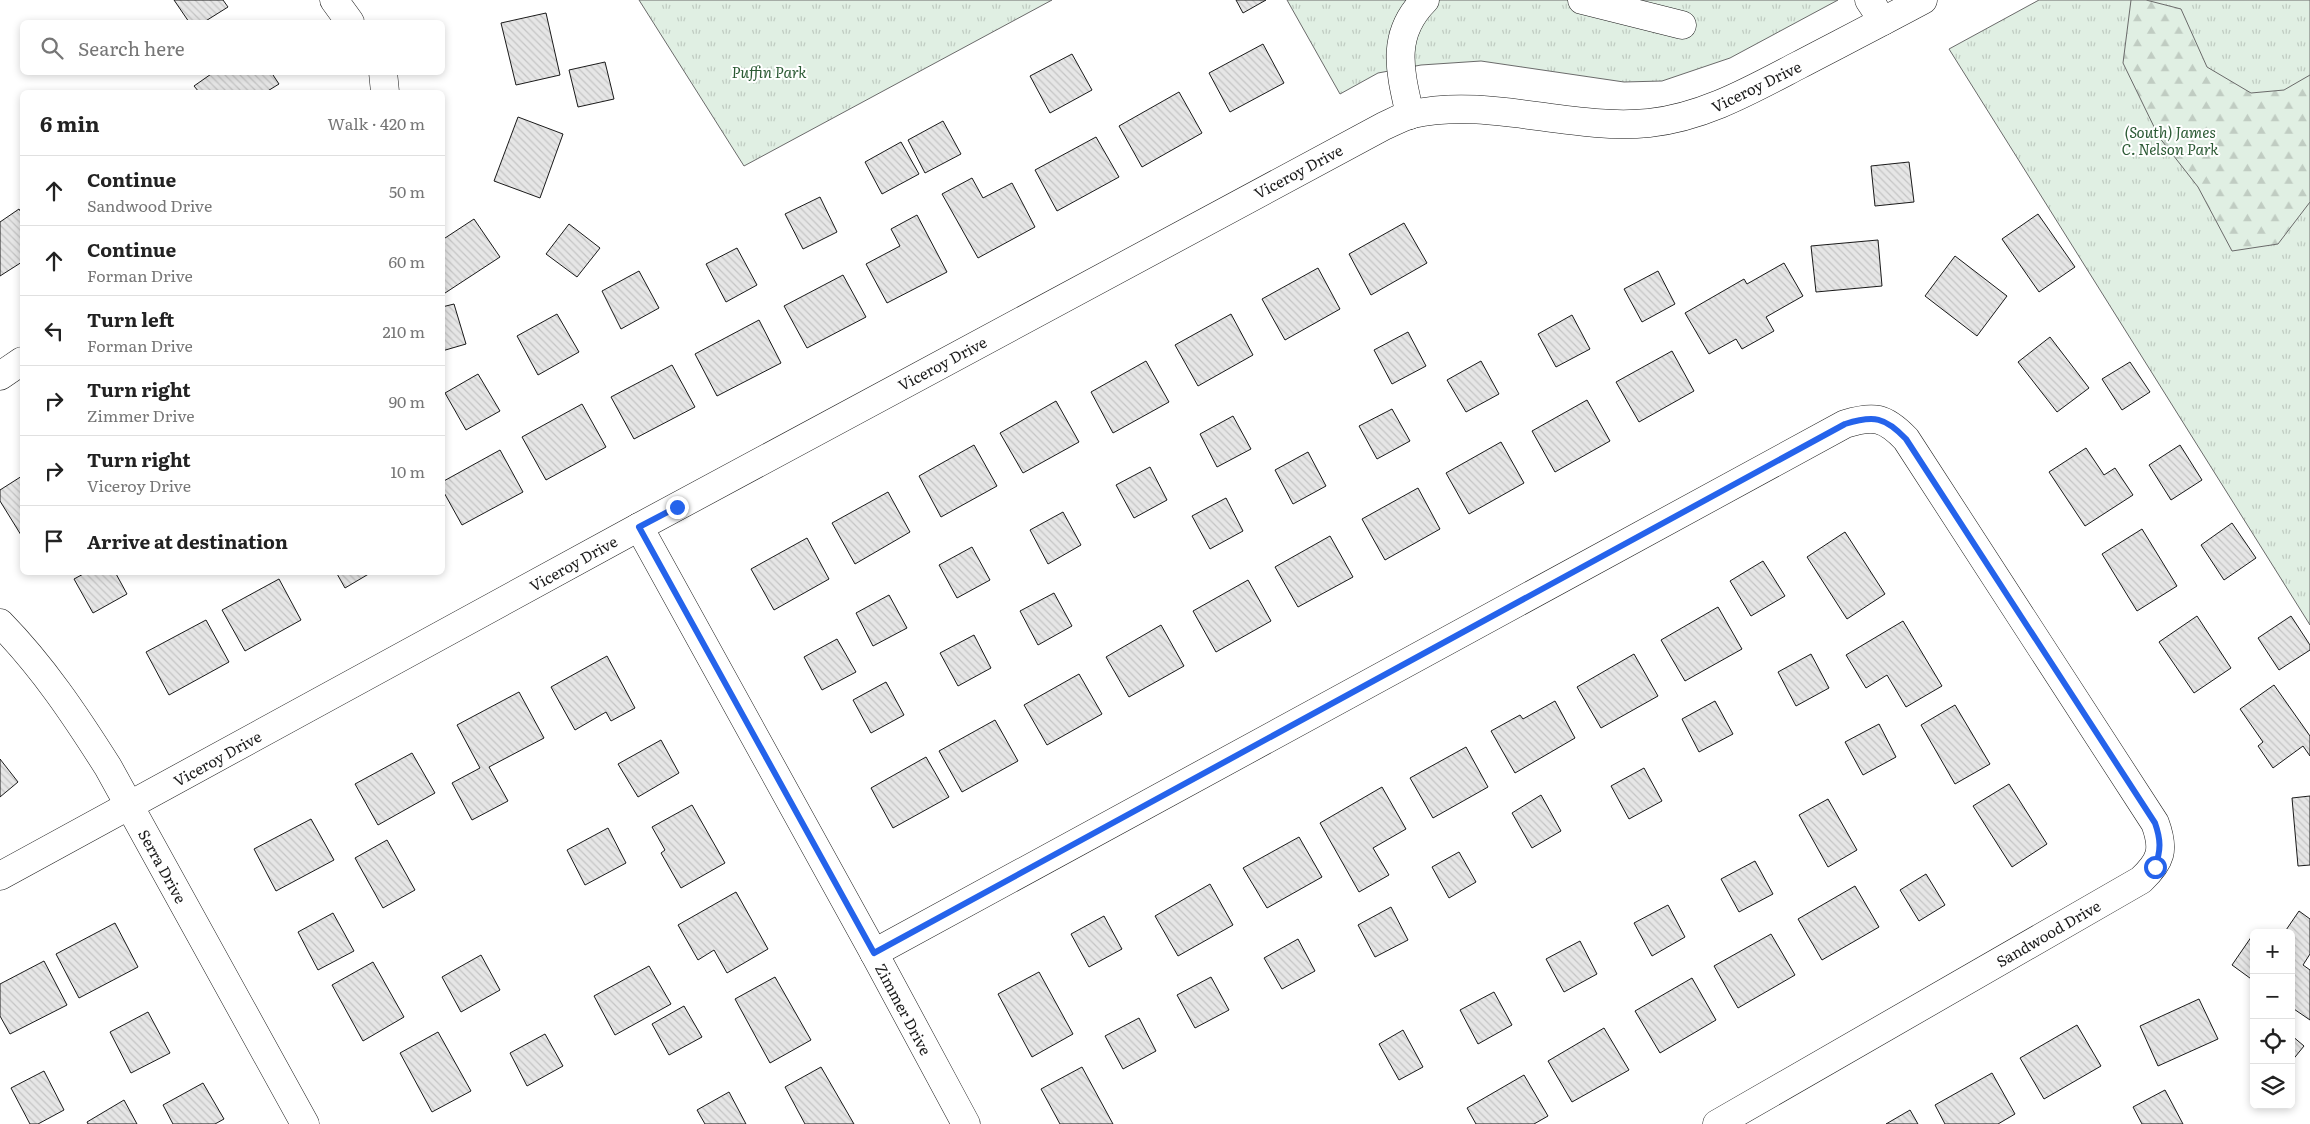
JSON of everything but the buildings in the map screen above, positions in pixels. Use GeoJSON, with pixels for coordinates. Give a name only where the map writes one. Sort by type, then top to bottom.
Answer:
{"type":"FeatureCollection","features":[{"type":"Feature","properties":{"kind":"street"},"geometry":{"type":"LineString","coordinates":[[334,0],[349,20]]}},
{"type":"Feature","properties":{"kind":"street"},"geometry":{"type":"LineString","coordinates":[[1410,115],[1400,75],[1400,47],[1405,28],[1418,7],[1425,0]]}},
{"type":"Feature","properties":{"kind":"street"},"geometry":{"type":"LineString","coordinates":[[1582,0],[1682,25]]}},
{"type":"Feature","properties":{"kind":"street","name":"Viceroy Drive"},"geometry":{"type":"LineString","coordinates":[[0,876],[639,527],[1364,135],[1410,115],[1435,111],[1492,110],[1599,124],[1649,123],[1688,116],[1730,102],[1876,11],[1923,0]]}},
{"type":"Feature","properties":{"kind":"street"},"geometry":{"type":"LineString","coordinates":[[382,75],[385,90]]}},
{"type":"Feature","properties":{"kind":"street"},"geometry":{"type":"LineString","coordinates":[[0,376],[20,363]]}},
{"type":"Feature","properties":{"kind":"street","name":"Sandwood Drive"},"geometry":{"type":"LineString","coordinates":[[874,953],[1845,424],[1862,419],[1879,418],[1893,426],[1906,439],[2155,823],[2160,838],[2160,852],[2155,867],[2141,880],[1717,1124]]}},
{"type":"Feature","properties":{"kind":"street","name":"Zimmer Drive"},"geometry":{"type":"LineString","coordinates":[[639,527],[966,1124]]}},
{"type":"Feature","properties":{"kind":"street","name":"Serra Drive"},"geometry":{"type":"LineString","coordinates":[[0,623],[47,676],[72,709],[130,806],[304,1124]]}},
{"type":"Feature","properties":{"kind":"green space","name":"Puffin Park"},"geometry":{"type":"Polygon","coordinates":[[[639,0],[1052,0],[744,166],[639,0]]]}},
{"type":"Feature","properties":{"kind":"green space"},"geometry":{"type":"Polygon","coordinates":[[[1287,0],[1838,0],[1730,58],[1662,81],[1624,82],[1481,61],[1421,65],[1378,73],[1340,94],[1287,0]]]}},
{"type":"Feature","properties":{"kind":"green space","name":"(South) James C. Nelson Park"},"geometry":{"type":"Polygon","coordinates":[[[2039,0],[2310,0],[2310,625],[1949,49],[2039,0]]]}},
{"type":"Feature","properties":{"kind":"green space"},"geometry":{"type":"Polygon","coordinates":[[[2131,0],[2146,0],[2181,9],[2207,67],[2251,93],[2284,90],[2310,75],[2310,202],[2278,244],[2232,251],[2198,187],[2159,137],[2123,63],[2131,0]]]}},
{"type":"Feature","properties":{"kind":"route"},"geometry":{"type":"LineString","coordinates":[[677,507],[639,527],[874,953],[1845,424],[1862,419],[1879,418],[1893,426],[1906,439],[2155,823],[2160,838],[2160,852],[2155,867]]}}]}
